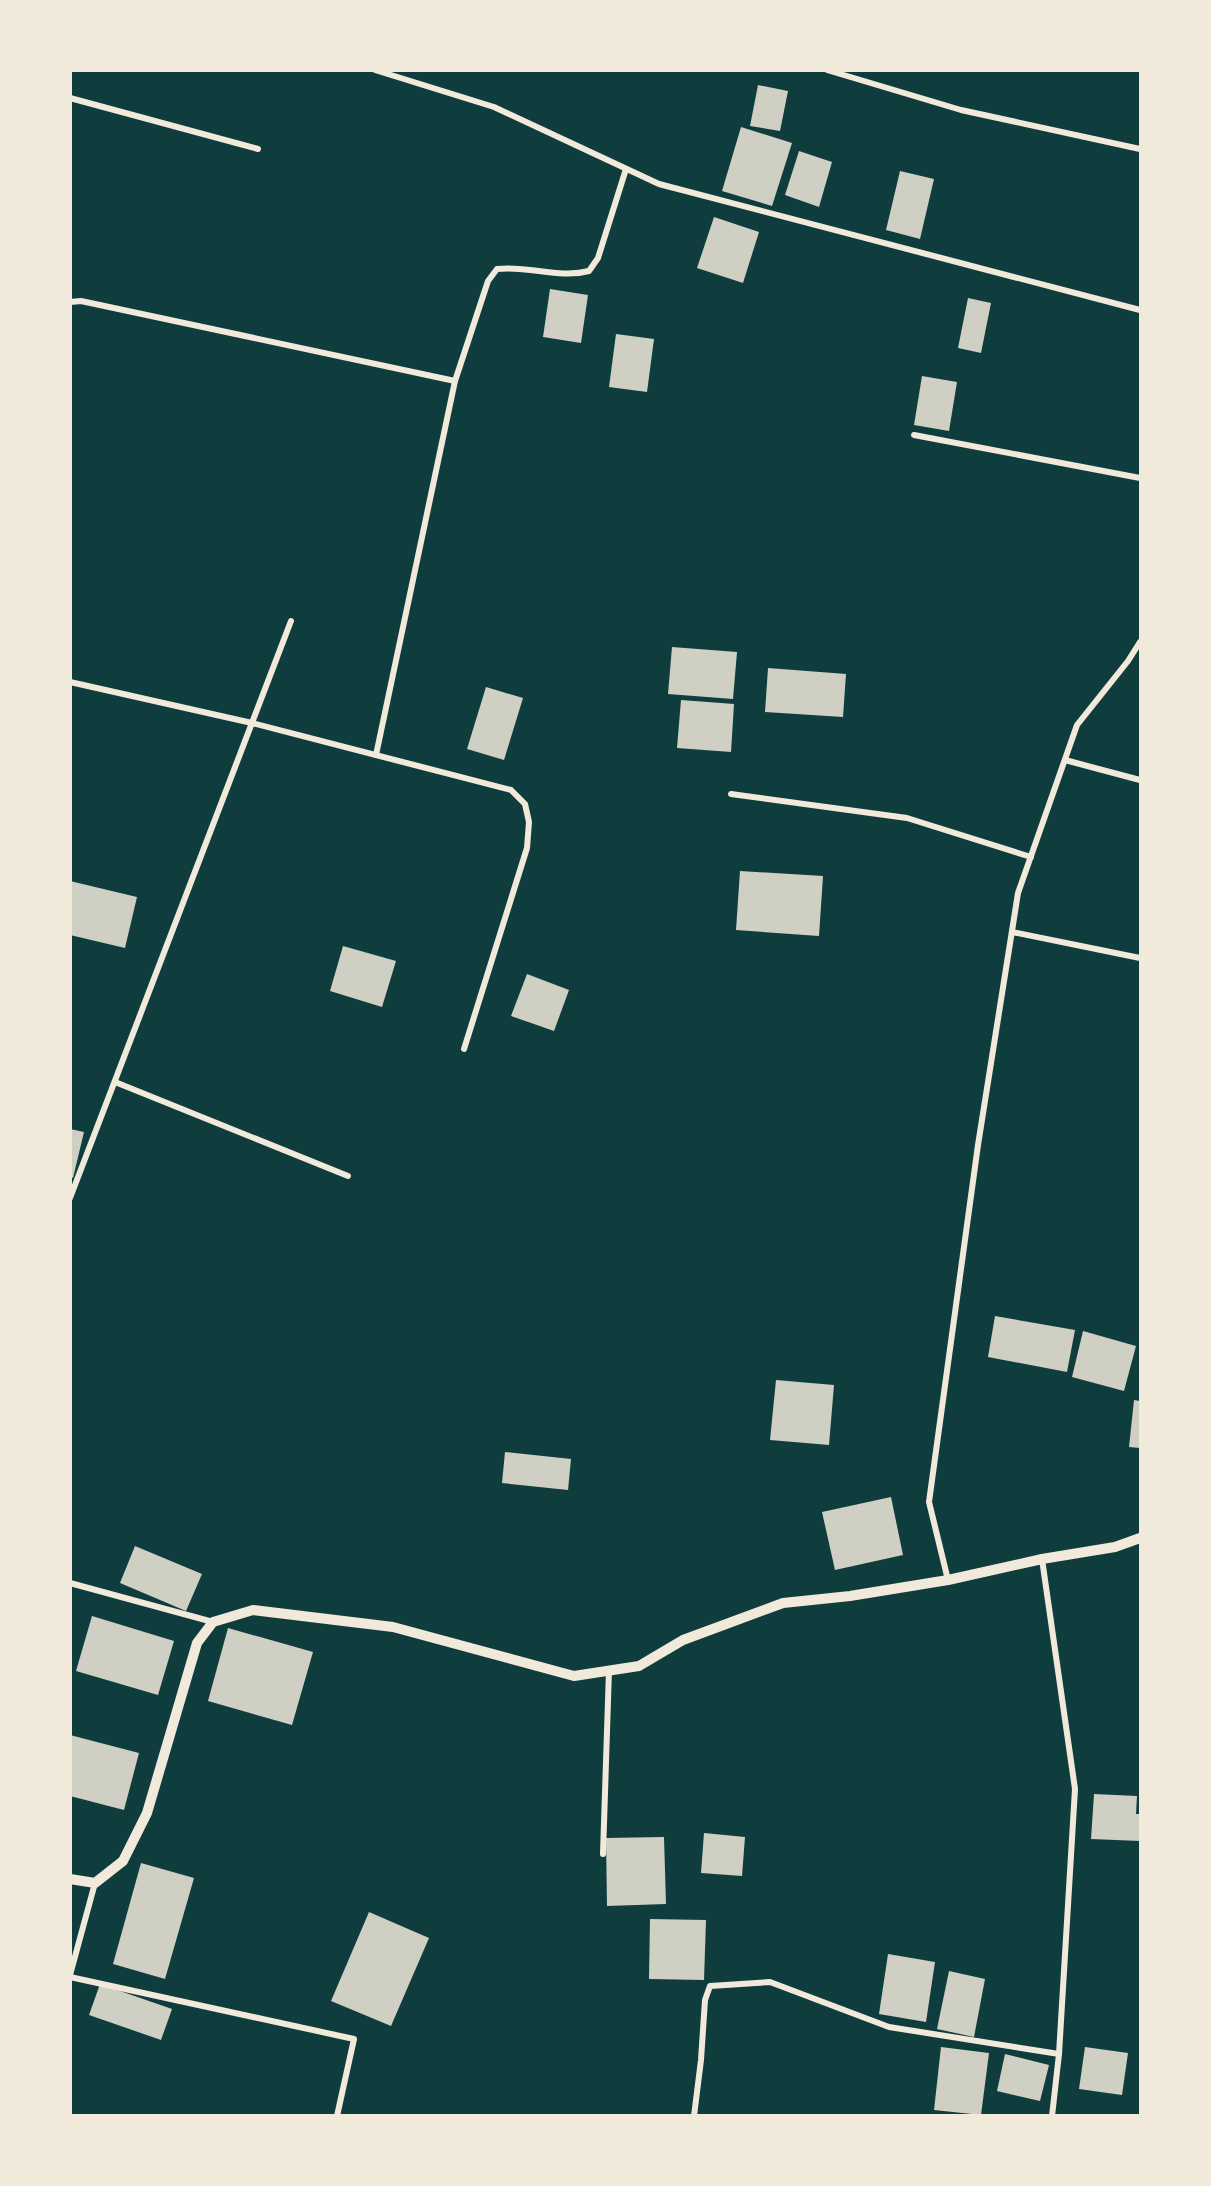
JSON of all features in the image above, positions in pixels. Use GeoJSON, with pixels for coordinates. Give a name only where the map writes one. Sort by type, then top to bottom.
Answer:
{"type":"FeatureCollection","features":[{"type":"Feature","properties":{"kind":"street"},"geometry":{"type":"LineString","coordinates":[[375,70],[494,107],[659,184],[1140,310]]}},
{"type":"Feature","properties":{"kind":"street"},"geometry":{"type":"LineString","coordinates":[[827,70],[961,110],[1140,149]]}},
{"type":"Feature","properties":{"kind":"street"},"geometry":{"type":"LineString","coordinates":[[70,98],[258,149]]}},
{"type":"Feature","properties":{"kind":"street"},"geometry":{"type":"LineString","coordinates":[[376,755],[455,381],[488,281],[497,269],[510,267],[575,274],[589,271],[598,258],[626,168]]}},
{"type":"Feature","properties":{"kind":"street"},"geometry":{"type":"LineString","coordinates":[[70,302],[81,301],[455,381]]}},
{"type":"Feature","properties":{"kind":"street"},"geometry":{"type":"LineString","coordinates":[[914,435],[1140,478]]}},
{"type":"Feature","properties":{"kind":"street"},"geometry":{"type":"LineString","coordinates":[[70,1198],[291,621]]}},
{"type":"Feature","properties":{"kind":"street"},"geometry":{"type":"LineString","coordinates":[[948,1580],[929,1502],[978,1145],[1018,893],[1077,725],[1128,661],[1140,642]]}},
{"type":"Feature","properties":{"kind":"street"},"geometry":{"type":"LineString","coordinates":[[70,682],[252,723],[511,790],[525,804],[529,822],[527,848],[464,1049]]}},
{"type":"Feature","properties":{"kind":"street"},"geometry":{"type":"LineString","coordinates":[[1065,760],[1140,780]]}},
{"type":"Feature","properties":{"kind":"street"},"geometry":{"type":"LineString","coordinates":[[731,794],[907,818],[1031,857]]}},
{"type":"Feature","properties":{"kind":"street"},"geometry":{"type":"LineString","coordinates":[[1012,932],[1140,958]]}},
{"type":"Feature","properties":{"kind":"street"},"geometry":{"type":"LineString","coordinates":[[115,1082],[348,1176]]}},
{"type":"Feature","properties":{"kind":"street"},"geometry":{"type":"LineString","coordinates":[[70,1583],[213,1622],[253,1610],[393,1627],[574,1676],[639,1666],[683,1640],[783,1603],[850,1596],[948,1580],[1042,1559],[1115,1547],[1140,1538]]}},
{"type":"Feature","properties":{"kind":"street"},"geometry":{"type":"LineString","coordinates":[[1042,1559],[1075,1789],[1059,2054],[1052,2115]]}},
{"type":"Feature","properties":{"kind":"street"},"geometry":{"type":"LineString","coordinates":[[213,1622],[197,1643],[147,1813],[123,1861],[95,1883],[70,1976],[354,2039],[337,2115]]}},
{"type":"Feature","properties":{"kind":"street"},"geometry":{"type":"LineString","coordinates":[[603,1854],[609,1670]]}},
{"type":"Feature","properties":{"kind":"street"},"geometry":{"type":"LineString","coordinates":[[70,1879],[95,1883]]}},
{"type":"Feature","properties":{"kind":"street"},"geometry":{"type":"LineString","coordinates":[[694,2115],[705,2000],[710,1986],[770,1982],[890,2027],[1059,2054]]}},
{"type":"Feature","properties":{"kind":"building"},"geometry":{"type":"Polygon","coordinates":[[[758,85],[788,91],[780,131],[750,126],[758,85]]]}},
{"type":"Feature","properties":{"kind":"building"},"geometry":{"type":"Polygon","coordinates":[[[741,127],[792,143],[772,206],[722,191],[741,127]]]}},
{"type":"Feature","properties":{"kind":"building"},"geometry":{"type":"Polygon","coordinates":[[[799,151],[832,162],[819,207],[785,195],[799,151]]]}},
{"type":"Feature","properties":{"kind":"building"},"geometry":{"type":"Polygon","coordinates":[[[900,171],[934,179],[920,239],[886,230],[900,171]]]}},
{"type":"Feature","properties":{"kind":"building"},"geometry":{"type":"Polygon","coordinates":[[[714,217],[759,232],[743,283],[697,268],[714,217]]]}},
{"type":"Feature","properties":{"kind":"building"},"geometry":{"type":"Polygon","coordinates":[[[550,289],[588,295],[581,343],[543,337],[550,289]]]}},
{"type":"Feature","properties":{"kind":"building"},"geometry":{"type":"Polygon","coordinates":[[[968,298],[991,303],[981,353],[958,348],[968,298]]]}},
{"type":"Feature","properties":{"kind":"building"},"geometry":{"type":"Polygon","coordinates":[[[616,334],[654,339],[647,392],[609,387],[616,334]]]}},
{"type":"Feature","properties":{"kind":"building"},"geometry":{"type":"Polygon","coordinates":[[[922,376],[957,382],[949,431],[914,425],[922,376]]]}},
{"type":"Feature","properties":{"kind":"building"},"geometry":{"type":"Polygon","coordinates":[[[672,647],[737,652],[733,699],[668,694],[672,647]]]}},
{"type":"Feature","properties":{"kind":"building"},"geometry":{"type":"Polygon","coordinates":[[[768,668],[846,674],[843,717],[765,712],[768,668]]]}},
{"type":"Feature","properties":{"kind":"building"},"geometry":{"type":"Polygon","coordinates":[[[486,687],[523,698],[504,760],[467,749],[486,687]]]}},
{"type":"Feature","properties":{"kind":"building"},"geometry":{"type":"Polygon","coordinates":[[[681,700],[734,704],[731,752],[677,748],[681,700]]]}},
{"type":"Feature","properties":{"kind":"building"},"geometry":{"type":"Polygon","coordinates":[[[740,871],[823,876],[819,936],[736,930],[740,871]]]}},
{"type":"Feature","properties":{"kind":"building"},"geometry":{"type":"Polygon","coordinates":[[[70,881],[137,897],[125,948],[70,935],[70,881]]]}},
{"type":"Feature","properties":{"kind":"building"},"geometry":{"type":"Polygon","coordinates":[[[343,946],[396,961],[382,1007],[330,991],[343,946]]]}},
{"type":"Feature","properties":{"kind":"building"},"geometry":{"type":"Polygon","coordinates":[[[527,974],[569,990],[554,1031],[511,1016],[527,974]]]}},
{"type":"Feature","properties":{"kind":"building"},"geometry":{"type":"Polygon","coordinates":[[[70,1129],[84,1132],[73,1178],[70,1177],[70,1129]]]}},
{"type":"Feature","properties":{"kind":"building"},"geometry":{"type":"Polygon","coordinates":[[[995,1316],[1075,1330],[1067,1372],[988,1357],[995,1316]]]}},
{"type":"Feature","properties":{"kind":"building"},"geometry":{"type":"Polygon","coordinates":[[[1083,1331],[1136,1346],[1124,1391],[1072,1377],[1083,1331]]]}},
{"type":"Feature","properties":{"kind":"building"},"geometry":{"type":"Polygon","coordinates":[[[776,1380],[834,1385],[829,1445],[770,1440],[776,1380]]]}},
{"type":"Feature","properties":{"kind":"building"},"geometry":{"type":"Polygon","coordinates":[[[1134,1400],[1140,1401],[1140,1448],[1129,1447],[1134,1400]]]}},
{"type":"Feature","properties":{"kind":"building"},"geometry":{"type":"Polygon","coordinates":[[[505,1452],[571,1459],[568,1490],[502,1483],[505,1452]]]}},
{"type":"Feature","properties":{"kind":"building"},"geometry":{"type":"Polygon","coordinates":[[[891,1497],[903,1555],[835,1570],[822,1512],[891,1497]]]}},
{"type":"Feature","properties":{"kind":"building"},"geometry":{"type":"Polygon","coordinates":[[[135,1546],[202,1574],[186,1611],[120,1583],[135,1546]]]}},
{"type":"Feature","properties":{"kind":"building"},"geometry":{"type":"Polygon","coordinates":[[[92,1616],[174,1641],[158,1695],[76,1671],[92,1616]]]}},
{"type":"Feature","properties":{"kind":"building"},"geometry":{"type":"Polygon","coordinates":[[[228,1628],[313,1652],[292,1725],[208,1701],[228,1628]]]}},
{"type":"Feature","properties":{"kind":"building"},"geometry":{"type":"Polygon","coordinates":[[[70,1735],[139,1753],[124,1810],[70,1796],[70,1735]]]}},
{"type":"Feature","properties":{"kind":"building"},"geometry":{"type":"Polygon","coordinates":[[[1094,1794],[1137,1796],[1136,1814],[1140,1814],[1140,1841],[1091,1839],[1094,1794]]]}},
{"type":"Feature","properties":{"kind":"building"},"geometry":{"type":"Polygon","coordinates":[[[704,1833],[745,1837],[742,1876],[701,1873],[704,1833]]]}},
{"type":"Feature","properties":{"kind":"building"},"geometry":{"type":"Polygon","coordinates":[[[664,1837],[666,1904],[607,1906],[606,1838],[664,1837]]]}},
{"type":"Feature","properties":{"kind":"building"},"geometry":{"type":"Polygon","coordinates":[[[141,1863],[194,1878],[165,1979],[113,1964],[141,1863]]]}},
{"type":"Feature","properties":{"kind":"building"},"geometry":{"type":"Polygon","coordinates":[[[369,1912],[429,1938],[391,2026],[331,2001],[369,1912]]]}},
{"type":"Feature","properties":{"kind":"building"},"geometry":{"type":"Polygon","coordinates":[[[650,1919],[706,1920],[704,1980],[649,1979],[650,1919]]]}},
{"type":"Feature","properties":{"kind":"building"},"geometry":{"type":"Polygon","coordinates":[[[888,1954],[935,1962],[926,2022],[879,2014],[888,1954]]]}},
{"type":"Feature","properties":{"kind":"building"},"geometry":{"type":"Polygon","coordinates":[[[949,1971],[985,1979],[974,2037],[937,2029],[949,1971]]]}},
{"type":"Feature","properties":{"kind":"building"},"geometry":{"type":"Polygon","coordinates":[[[100,1984],[172,2009],[161,2040],[89,2015],[100,1984]]]}},
{"type":"Feature","properties":{"kind":"building"},"geometry":{"type":"Polygon","coordinates":[[[941,2047],[989,2053],[981,2115],[934,2110],[941,2047]]]}},
{"type":"Feature","properties":{"kind":"building"},"geometry":{"type":"Polygon","coordinates":[[[1085,2047],[1128,2053],[1122,2095],[1079,2089],[1085,2047]]]}},
{"type":"Feature","properties":{"kind":"building"},"geometry":{"type":"Polygon","coordinates":[[[1005,2054],[1049,2065],[1040,2101],[997,2091],[1005,2054]]]}}]}
